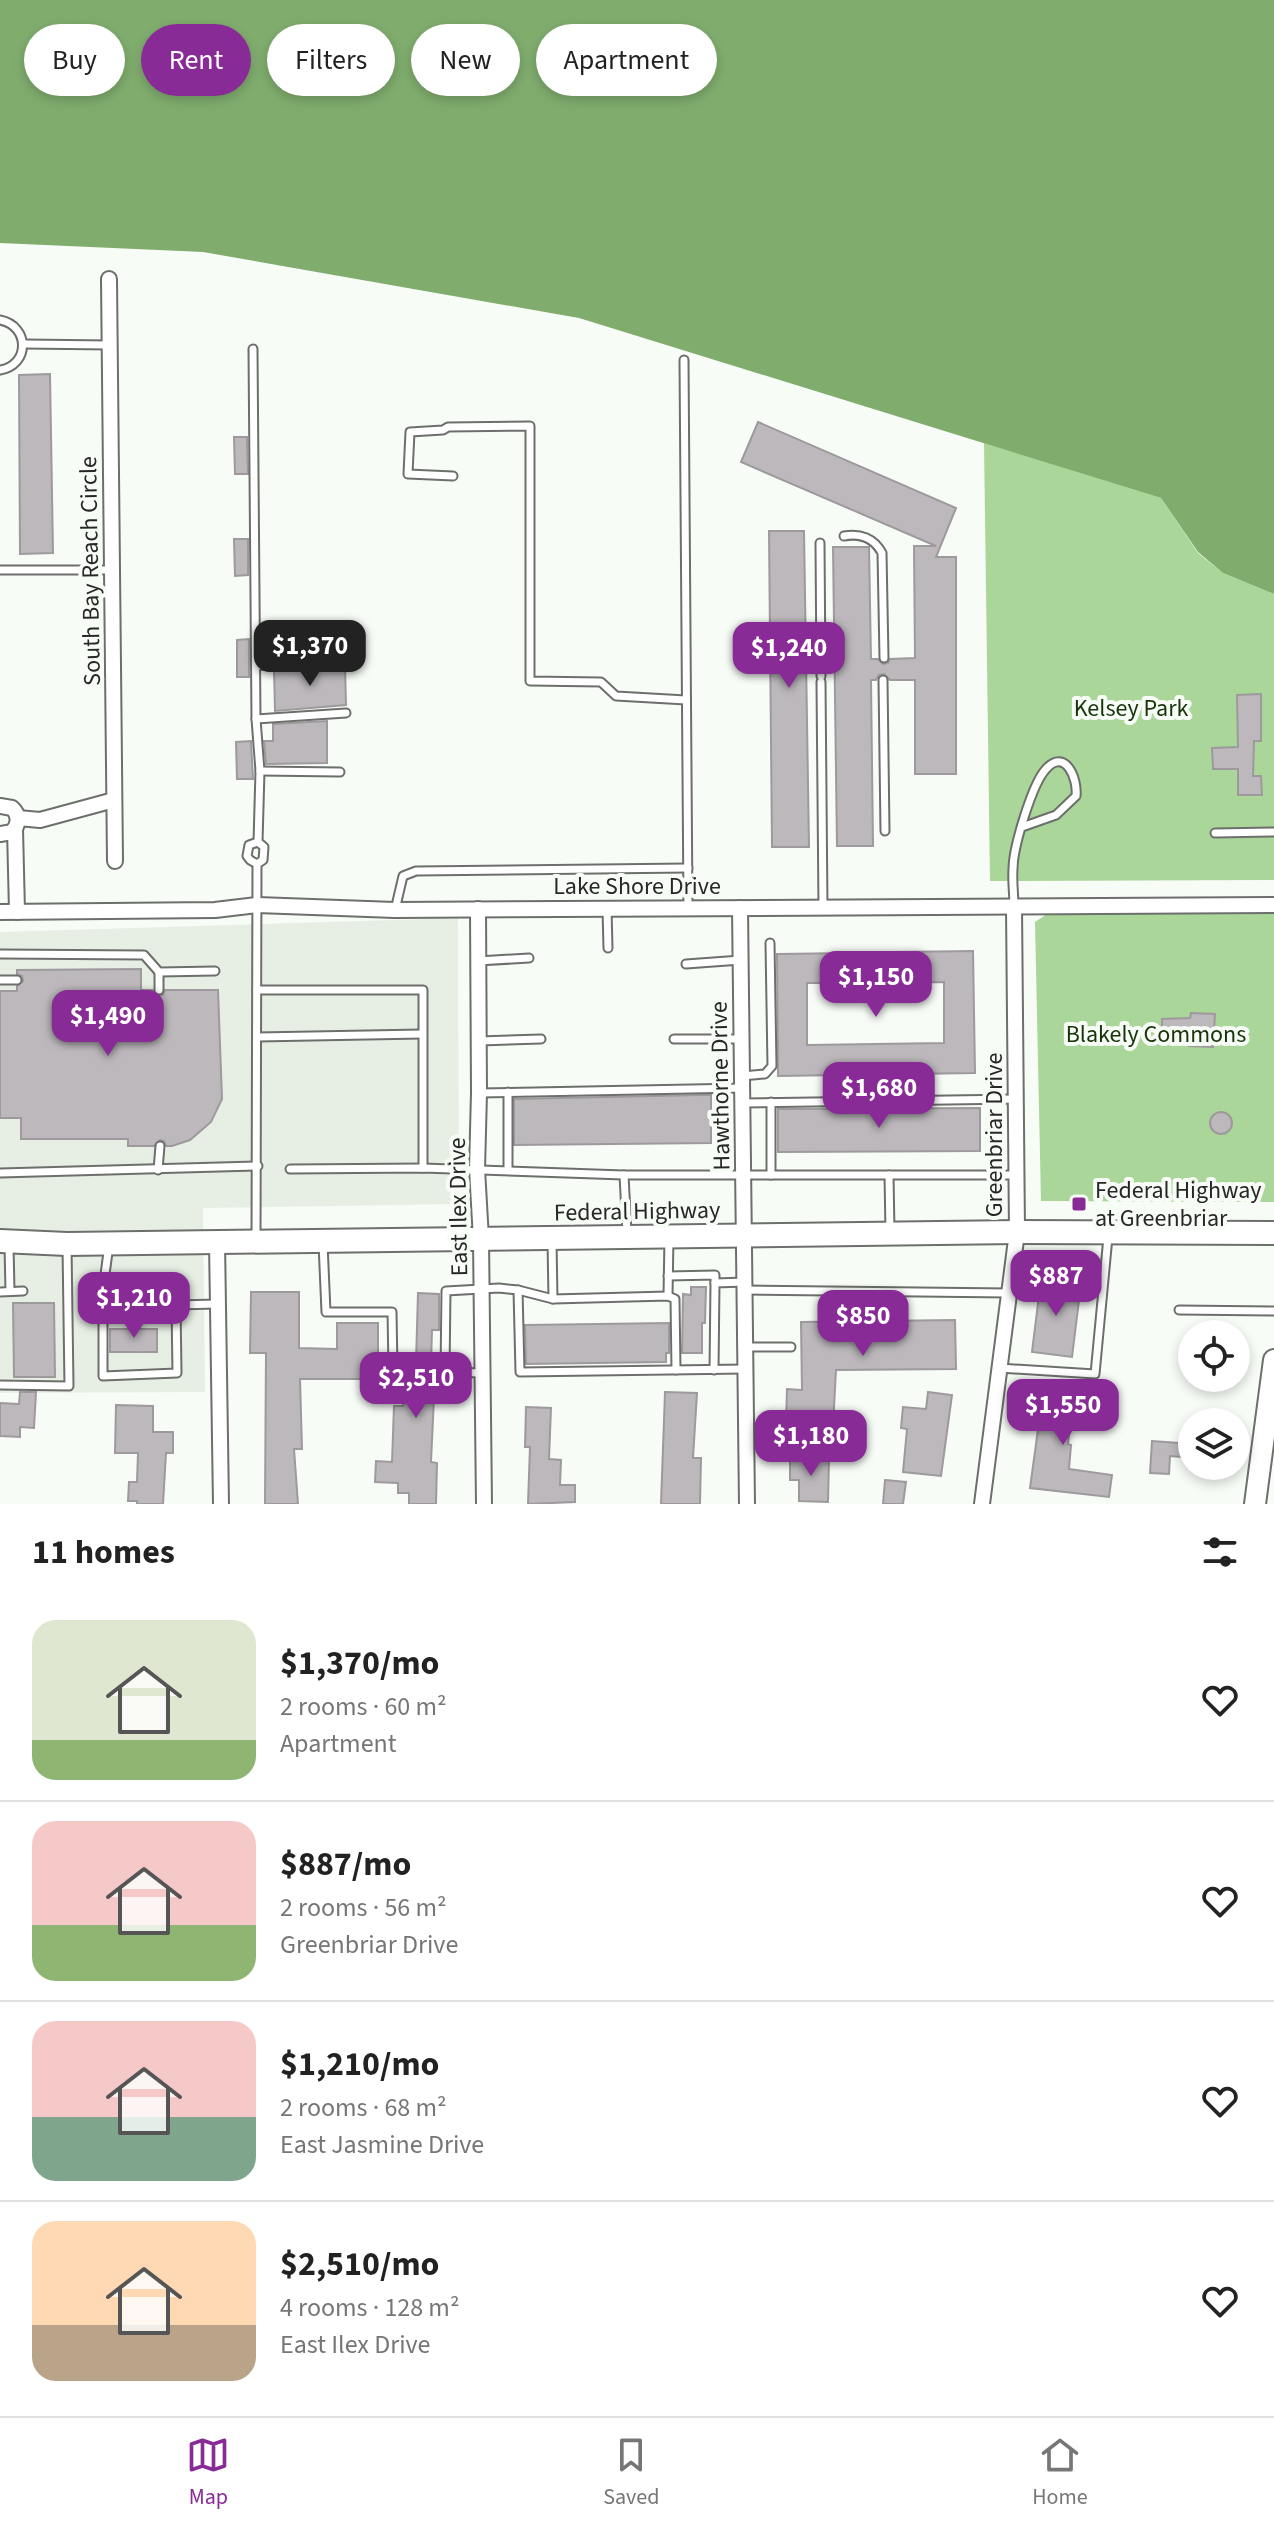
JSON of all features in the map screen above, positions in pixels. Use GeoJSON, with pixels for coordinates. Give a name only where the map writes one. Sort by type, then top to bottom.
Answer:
{"type":"FeatureCollection","features":[{"type":"Feature","properties":{"kind":"main road","name":"Federal Highway"},"geometry":{"type":"LineString","coordinates":[[4,1241],[67,1244],[1017,1232],[1274,1233]]}},
{"type":"Feature","properties":{"kind":"street","name":"South Bay Reach Circle"},"geometry":{"type":"LineString","coordinates":[[109,279],[115,861]]}},
{"type":"Feature","properties":{"kind":"street"},"geometry":{"type":"LineString","coordinates":[[0,834],[8,834],[16,824],[114,800]]}},
{"type":"Feature","properties":{"kind":"street"},"geometry":{"type":"LineString","coordinates":[[0,806],[12,808],[16,824],[17,912]]}},
{"type":"Feature","properties":{"kind":"street","name":"Lake Shore Drive"},"geometry":{"type":"LineString","coordinates":[[0,912],[215,910],[257,905],[395,910],[1274,905]]}},
{"type":"Feature","properties":{"kind":"street","name":"Greenbriar Drive"},"geometry":{"type":"LineString","coordinates":[[982,1504],[1017,1232],[1014,907]]}},
{"type":"Feature","properties":{"kind":"street","name":"Hawthorne Drive"},"geometry":{"type":"LineString","coordinates":[[740,908],[747,1504]]}},
{"type":"Feature","properties":{"kind":"street","name":"East Ilex Drive"},"geometry":{"type":"LineString","coordinates":[[478,909],[477,1169],[481,1239],[484,1504]]}},
{"type":"Feature","properties":{"kind":"street"},"geometry":{"type":"LineString","coordinates":[[217,1242],[221,1504]]}},
{"type":"Feature","properties":{"kind":"street"},"geometry":{"type":"LineString","coordinates":[[1255,1504],[1272,1396],[1274,1360]]}},
{"type":"Feature","properties":{"kind":"lane"},"geometry":{"type":"LineString","coordinates":[[0,320],[13,324],[24,344],[19,359],[7,369],[0,370]]}},
{"type":"Feature","properties":{"kind":"lane"},"geometry":{"type":"LineString","coordinates":[[24,344],[110,345]]}},
{"type":"Feature","properties":{"kind":"lane"},"geometry":{"type":"LineString","coordinates":[[253,349],[256,719],[260,771],[258,842]]}},
{"type":"Feature","properties":{"kind":"lane"},"geometry":{"type":"LineString","coordinates":[[684,360],[688,908]]}},
{"type":"Feature","properties":{"kind":"lane"},"geometry":{"type":"LineString","coordinates":[[453,476],[408,474],[410,432],[448,427],[530,426],[530,681],[601,682],[616,696],[686,700]]}},
{"type":"Feature","properties":{"kind":"lane"},"geometry":{"type":"LineString","coordinates":[[844,536],[867,537],[882,553],[884,658]]}},
{"type":"Feature","properties":{"kind":"lane"},"geometry":{"type":"LineString","coordinates":[[820,543],[823,908]]}},
{"type":"Feature","properties":{"kind":"lane"},"geometry":{"type":"LineString","coordinates":[[0,570],[112,570]]}},
{"type":"Feature","properties":{"kind":"lane"},"geometry":{"type":"LineString","coordinates":[[256,666],[344,656]]}},
{"type":"Feature","properties":{"kind":"lane"},"geometry":{"type":"LineString","coordinates":[[883,680],[885,831]]}},
{"type":"Feature","properties":{"kind":"lane"},"geometry":{"type":"LineString","coordinates":[[256,719],[346,713]]}},
{"type":"Feature","properties":{"kind":"lane"},"geometry":{"type":"LineString","coordinates":[[1014,907],[1016,843],[1033,792],[1051,764],[1068,766],[1077,782],[1076,796],[1056,815],[1022,827]]}},
{"type":"Feature","properties":{"kind":"lane"},"geometry":{"type":"LineString","coordinates":[[260,771],[340,772]]}},
{"type":"Feature","properties":{"kind":"lane"},"geometry":{"type":"LineString","coordinates":[[1215,833],[1274,832]]}},
{"type":"Feature","properties":{"kind":"lane"},"geometry":{"type":"LineString","coordinates":[[257,864],[250,860],[247,853],[249,845],[258,842]]}},
{"type":"Feature","properties":{"kind":"lane"},"geometry":{"type":"LineString","coordinates":[[257,864],[263,860],[265,853],[258,842]]}},
{"type":"Feature","properties":{"kind":"lane"},"geometry":{"type":"LineString","coordinates":[[256,1241],[257,864]]}},
{"type":"Feature","properties":{"kind":"lane"},"geometry":{"type":"LineString","coordinates":[[395,910],[403,876],[416,871],[688,868]]}},
{"type":"Feature","properties":{"kind":"lane"},"geometry":{"type":"LineString","coordinates":[[607,909],[608,948]]}},
{"type":"Feature","properties":{"kind":"lane"},"geometry":{"type":"LineString","coordinates":[[742,1089],[772,1066],[770,943]]}},
{"type":"Feature","properties":{"kind":"lane"},"geometry":{"type":"LineString","coordinates":[[0,954],[144,955],[159,972],[159,990]]}},
{"type":"Feature","properties":{"kind":"lane"},"geometry":{"type":"LineString","coordinates":[[478,961],[529,958]]}},
{"type":"Feature","properties":{"kind":"lane"},"geometry":{"type":"LineString","coordinates":[[686,964],[741,960]]}},
{"type":"Feature","properties":{"kind":"lane"},"geometry":{"type":"LineString","coordinates":[[159,972],[215,971]]}},
{"type":"Feature","properties":{"kind":"lane"},"geometry":{"type":"LineString","coordinates":[[0,980],[17,980]]}},
{"type":"Feature","properties":{"kind":"lane"},"geometry":{"type":"LineString","coordinates":[[257,990],[423,990],[423,1168]]}},
{"type":"Feature","properties":{"kind":"lane"},"geometry":{"type":"LineString","coordinates":[[257,1037],[422,1034]]}},
{"type":"Feature","properties":{"kind":"lane"},"geometry":{"type":"LineString","coordinates":[[479,1041],[541,1039]]}},
{"type":"Feature","properties":{"kind":"lane"},"geometry":{"type":"LineString","coordinates":[[674,1039],[742,1039]]}},
{"type":"Feature","properties":{"kind":"lane"},"geometry":{"type":"LineString","coordinates":[[479,1093],[742,1089],[771,1102],[1016,1099]]}},
{"type":"Feature","properties":{"kind":"lane"},"geometry":{"type":"LineString","coordinates":[[508,1092],[508,1170]]}},
{"type":"Feature","properties":{"kind":"lane"},"geometry":{"type":"LineString","coordinates":[[771,1102],[771,1175]]}},
{"type":"Feature","properties":{"kind":"lane"},"geometry":{"type":"LineString","coordinates":[[158,1170],[160,1146]]}},
{"type":"Feature","properties":{"kind":"lane"},"geometry":{"type":"LineString","coordinates":[[0,1173],[258,1166]]}},
{"type":"Feature","properties":{"kind":"lane"},"geometry":{"type":"LineString","coordinates":[[290,1169],[423,1168],[624,1175],[1016,1175]]}},
{"type":"Feature","properties":{"kind":"lane"},"geometry":{"type":"LineString","coordinates":[[624,1175],[627,1237]]}},
{"type":"Feature","properties":{"kind":"lane"},"geometry":{"type":"LineString","coordinates":[[889,1175],[890,1234]]}},
{"type":"Feature","properties":{"kind":"lane"},"geometry":{"type":"LineString","coordinates":[[999,1368],[1095,1374],[1108,1232]]}},
{"type":"Feature","properties":{"kind":"lane"},"geometry":{"type":"LineString","coordinates":[[668,1296],[669,1237]]}},
{"type":"Feature","properties":{"kind":"lane"},"geometry":{"type":"LineString","coordinates":[[552,1238],[553,1299]]}},
{"type":"Feature","properties":{"kind":"lane"},"geometry":{"type":"LineString","coordinates":[[4,1241],[10,1291]]}},
{"type":"Feature","properties":{"kind":"lane"},"geometry":{"type":"LineString","coordinates":[[323,1241],[326,1312],[392,1312],[393,1369]]}},
{"type":"Feature","properties":{"kind":"lane"},"geometry":{"type":"LineString","coordinates":[[109,1243],[103,1289],[103,1376],[177,1373],[176,1305]]}},
{"type":"Feature","properties":{"kind":"lane"},"geometry":{"type":"LineString","coordinates":[[0,1385],[69,1386],[67,1244]]}},
{"type":"Feature","properties":{"kind":"lane"},"geometry":{"type":"LineString","coordinates":[[668,1276],[715,1275],[714,1370]]}},
{"type":"Feature","properties":{"kind":"lane"},"geometry":{"type":"LineString","coordinates":[[715,1283],[1009,1293]]}},
{"type":"Feature","properties":{"kind":"lane"},"geometry":{"type":"LineString","coordinates":[[103,1289],[176,1305],[218,1304]]}},
{"type":"Feature","properties":{"kind":"lane"},"geometry":{"type":"LineString","coordinates":[[518,1290],[520,1372],[745,1369]]}},
{"type":"Feature","properties":{"kind":"lane"},"geometry":{"type":"LineString","coordinates":[[482,1373],[445,1372],[446,1291],[518,1290],[553,1299],[668,1296],[675,1299],[676,1370]]}},
{"type":"Feature","properties":{"kind":"lane"},"geometry":{"type":"LineString","coordinates":[[0,1292],[23,1291]]}},
{"type":"Feature","properties":{"kind":"lane"},"geometry":{"type":"LineString","coordinates":[[1179,1310],[1274,1311]]}},
{"type":"Feature","properties":{"kind":"lane"},"geometry":{"type":"LineString","coordinates":[[745,1347],[791,1347]]}},
{"type":"Feature","properties":{"kind":"shaded area"},"geometry":{"type":"Polygon","coordinates":[[[0,0],[1274,0],[1274,594],[1223,573],[1198,552],[1161,498],[579,318],[203,252],[0,243],[0,0]]]}},
{"type":"Feature","properties":{"kind":"shaded area"},"geometry":{"type":"Polygon","coordinates":[[[458,918],[459,1204],[203,1208],[205,1392],[0,1393],[0,932],[458,918]]]}},
{"type":"Feature","properties":{"kind":"green space","name":"Kelsey Park"},"geometry":{"type":"Polygon","coordinates":[[[984,443],[1161,498],[1198,553],[1223,573],[1274,594],[1274,880],[990,881],[984,443]]]}},
{"type":"Feature","properties":{"kind":"green space","name":"Blakely Commons"},"geometry":{"type":"Polygon","coordinates":[[[1047,914],[1274,914],[1274,1202],[1041,1201],[1035,922],[1047,914]]]}},
{"type":"Feature","properties":{"kind":"building"},"geometry":{"type":"Polygon","coordinates":[[[50,374],[53,553],[20,554],[19,375],[50,374]]]}},
{"type":"Feature","properties":{"kind":"building"},"geometry":{"type":"Polygon","coordinates":[[[758,422],[956,508],[936,557],[956,557],[956,774],[915,774],[915,680],[890,680],[884,674],[871,680],[873,846],[837,846],[833,547],[869,547],[871,659],[878,659],[883,664],[890,659],[915,658],[914,546],[936,546],[741,462],[758,422]]]}},
{"type":"Feature","properties":{"kind":"building"},"geometry":{"type":"Polygon","coordinates":[[[234,437],[247,437],[248,474],[235,474],[234,437]]]}},
{"type":"Feature","properties":{"kind":"building"},"geometry":{"type":"Polygon","coordinates":[[[769,531],[804,531],[809,847],[772,847],[769,531]]]}},
{"type":"Feature","properties":{"kind":"building"},"geometry":{"type":"Polygon","coordinates":[[[234,539],[248,539],[248,575],[235,576],[234,539]]]}},
{"type":"Feature","properties":{"kind":"building"},"geometry":{"type":"Polygon","coordinates":[[[249,639],[249,677],[237,677],[237,640],[249,639]]]}},
{"type":"Feature","properties":{"kind":"building"},"geometry":{"type":"Polygon","coordinates":[[[345,665],[346,705],[275,711],[274,670],[345,665]]]}},
{"type":"Feature","properties":{"kind":"building"},"geometry":{"type":"Polygon","coordinates":[[[1261,694],[1261,741],[1254,741],[1253,776],[1261,776],[1262,795],[1238,795],[1238,769],[1213,769],[1212,748],[1238,747],[1237,695],[1261,694]]]}},
{"type":"Feature","properties":{"kind":"building"},"geometry":{"type":"Polygon","coordinates":[[[327,721],[327,763],[266,764],[264,741],[273,741],[273,724],[327,721]]]}},
{"type":"Feature","properties":{"kind":"building"},"geometry":{"type":"Polygon","coordinates":[[[251,741],[253,779],[237,779],[236,742],[251,741]]]}},
{"type":"Feature","properties":{"kind":"building"},"geometry":{"type":"Polygon","coordinates":[[[973,951],[975,1073],[778,1076],[777,954],[850,953],[851,983],[807,983],[807,1045],[944,1043],[944,982],[900,983],[900,952],[973,951]]]}},
{"type":"Feature","properties":{"kind":"building"},"geometry":{"type":"Polygon","coordinates":[[[141,969],[141,990],[153,990],[158,996],[163,995],[165,990],[218,990],[222,1099],[211,1122],[190,1140],[172,1146],[166,1146],[160,1140],[154,1146],[128,1146],[128,1139],[21,1139],[21,1118],[0,1118],[0,991],[17,991],[17,986],[23,981],[17,970],[141,969]]]}},
{"type":"Feature","properties":{"kind":"building"},"geometry":{"type":"Polygon","coordinates":[[[1191,1013],[1215,1014],[1213,1047],[1189,1046],[1189,1034],[1162,1034],[1162,1019],[1190,1018],[1191,1013]]]}},
{"type":"Feature","properties":{"kind":"building"},"geometry":{"type":"Polygon","coordinates":[[[711,1095],[711,1143],[514,1145],[514,1099],[711,1095]]]}},
{"type":"Feature","properties":{"kind":"building"},"geometry":{"type":"Polygon","coordinates":[[[980,1108],[980,1151],[778,1152],[778,1109],[980,1108]]]}},
{"type":"Feature","properties":{"kind":"building"},"geometry":{"type":"Polygon","coordinates":[[[1221,1112],[1229,1115],[1232,1123],[1229,1131],[1221,1134],[1213,1131],[1210,1123],[1213,1115],[1221,1112]]]}},
{"type":"Feature","properties":{"kind":"building"},"geometry":{"type":"Polygon","coordinates":[[[1041,1279],[1081,1284],[1072,1357],[1032,1352],[1041,1279]]]}},
{"type":"Feature","properties":{"kind":"building"},"geometry":{"type":"Polygon","coordinates":[[[691,1287],[706,1287],[702,1353],[682,1353],[683,1294],[691,1295],[691,1287]]]}},
{"type":"Feature","properties":{"kind":"building"},"geometry":{"type":"Polygon","coordinates":[[[251,1292],[299,1292],[299,1348],[337,1349],[337,1323],[378,1323],[378,1379],[300,1379],[302,1449],[294,1449],[298,1504],[265,1504],[266,1353],[250,1353],[251,1292]]]}},
{"type":"Feature","properties":{"kind":"building"},"geometry":{"type":"Polygon","coordinates":[[[418,1293],[439,1294],[439,1330],[432,1330],[430,1397],[434,1397],[431,1462],[437,1463],[436,1504],[409,1504],[409,1493],[398,1493],[398,1483],[375,1482],[376,1461],[392,1462],[394,1406],[403,1406],[403,1395],[415,1396],[418,1293]]]}},
{"type":"Feature","properties":{"kind":"building"},"geometry":{"type":"Polygon","coordinates":[[[13,1303],[54,1303],[55,1377],[14,1377],[13,1303]]]}},
{"type":"Feature","properties":{"kind":"building"},"geometry":{"type":"Polygon","coordinates":[[[955,1320],[956,1369],[836,1370],[833,1426],[786,1423],[787,1389],[802,1390],[801,1322],[955,1320]]]}},
{"type":"Feature","properties":{"kind":"building"},"geometry":{"type":"Polygon","coordinates":[[[669,1323],[666,1362],[526,1364],[525,1325],[669,1323]]]}},
{"type":"Feature","properties":{"kind":"building"},"geometry":{"type":"Polygon","coordinates":[[[110,1329],[157,1329],[157,1352],[110,1352],[110,1329]]]}},
{"type":"Feature","properties":{"kind":"building"},"geometry":{"type":"Polygon","coordinates":[[[1044,1385],[1094,1391],[1092,1405],[1073,1403],[1068,1444],[1071,1445],[1069,1469],[1112,1475],[1109,1497],[1030,1488],[1044,1385]]]}},
{"type":"Feature","properties":{"kind":"building"},"geometry":{"type":"Polygon","coordinates":[[[20,1392],[36,1392],[34,1428],[20,1427],[20,1437],[0,1436],[0,1403],[19,1404],[20,1392]]]}},
{"type":"Feature","properties":{"kind":"building"},"geometry":{"type":"Polygon","coordinates":[[[665,1392],[697,1393],[693,1458],[701,1458],[700,1504],[661,1504],[665,1392]]]}},
{"type":"Feature","properties":{"kind":"building"},"geometry":{"type":"Polygon","coordinates":[[[928,1392],[952,1395],[941,1476],[903,1472],[907,1429],[901,1428],[903,1407],[926,1409],[928,1392]]]}},
{"type":"Feature","properties":{"kind":"building"},"geometry":{"type":"Polygon","coordinates":[[[116,1405],[153,1406],[153,1432],[173,1432],[173,1453],[166,1453],[163,1504],[128,1501],[129,1482],[137,1482],[138,1453],[115,1453],[116,1405]]]}},
{"type":"Feature","properties":{"kind":"building"},"geometry":{"type":"Polygon","coordinates":[[[526,1407],[551,1408],[549,1459],[561,1460],[560,1485],[575,1485],[575,1502],[528,1504],[530,1447],[525,1447],[526,1407]]]}},
{"type":"Feature","properties":{"kind":"building"},"geometry":{"type":"Polygon","coordinates":[[[1152,1441],[1178,1443],[1178,1457],[1170,1456],[1169,1474],[1150,1473],[1152,1441]]]}},
{"type":"Feature","properties":{"kind":"building"},"geometry":{"type":"Polygon","coordinates":[[[790,1456],[829,1458],[828,1502],[799,1501],[799,1480],[790,1480],[790,1456]]]}},
{"type":"Feature","properties":{"kind":"building"},"geometry":{"type":"Polygon","coordinates":[[[885,1480],[906,1482],[903,1504],[883,1504],[885,1480]]]}},
{"type":"Feature","properties":{"kind":"place","name":"Federal Highway at Greenbriar"},"geometry":{"type":"Point","coordinates":[1079,1204]}}]}
